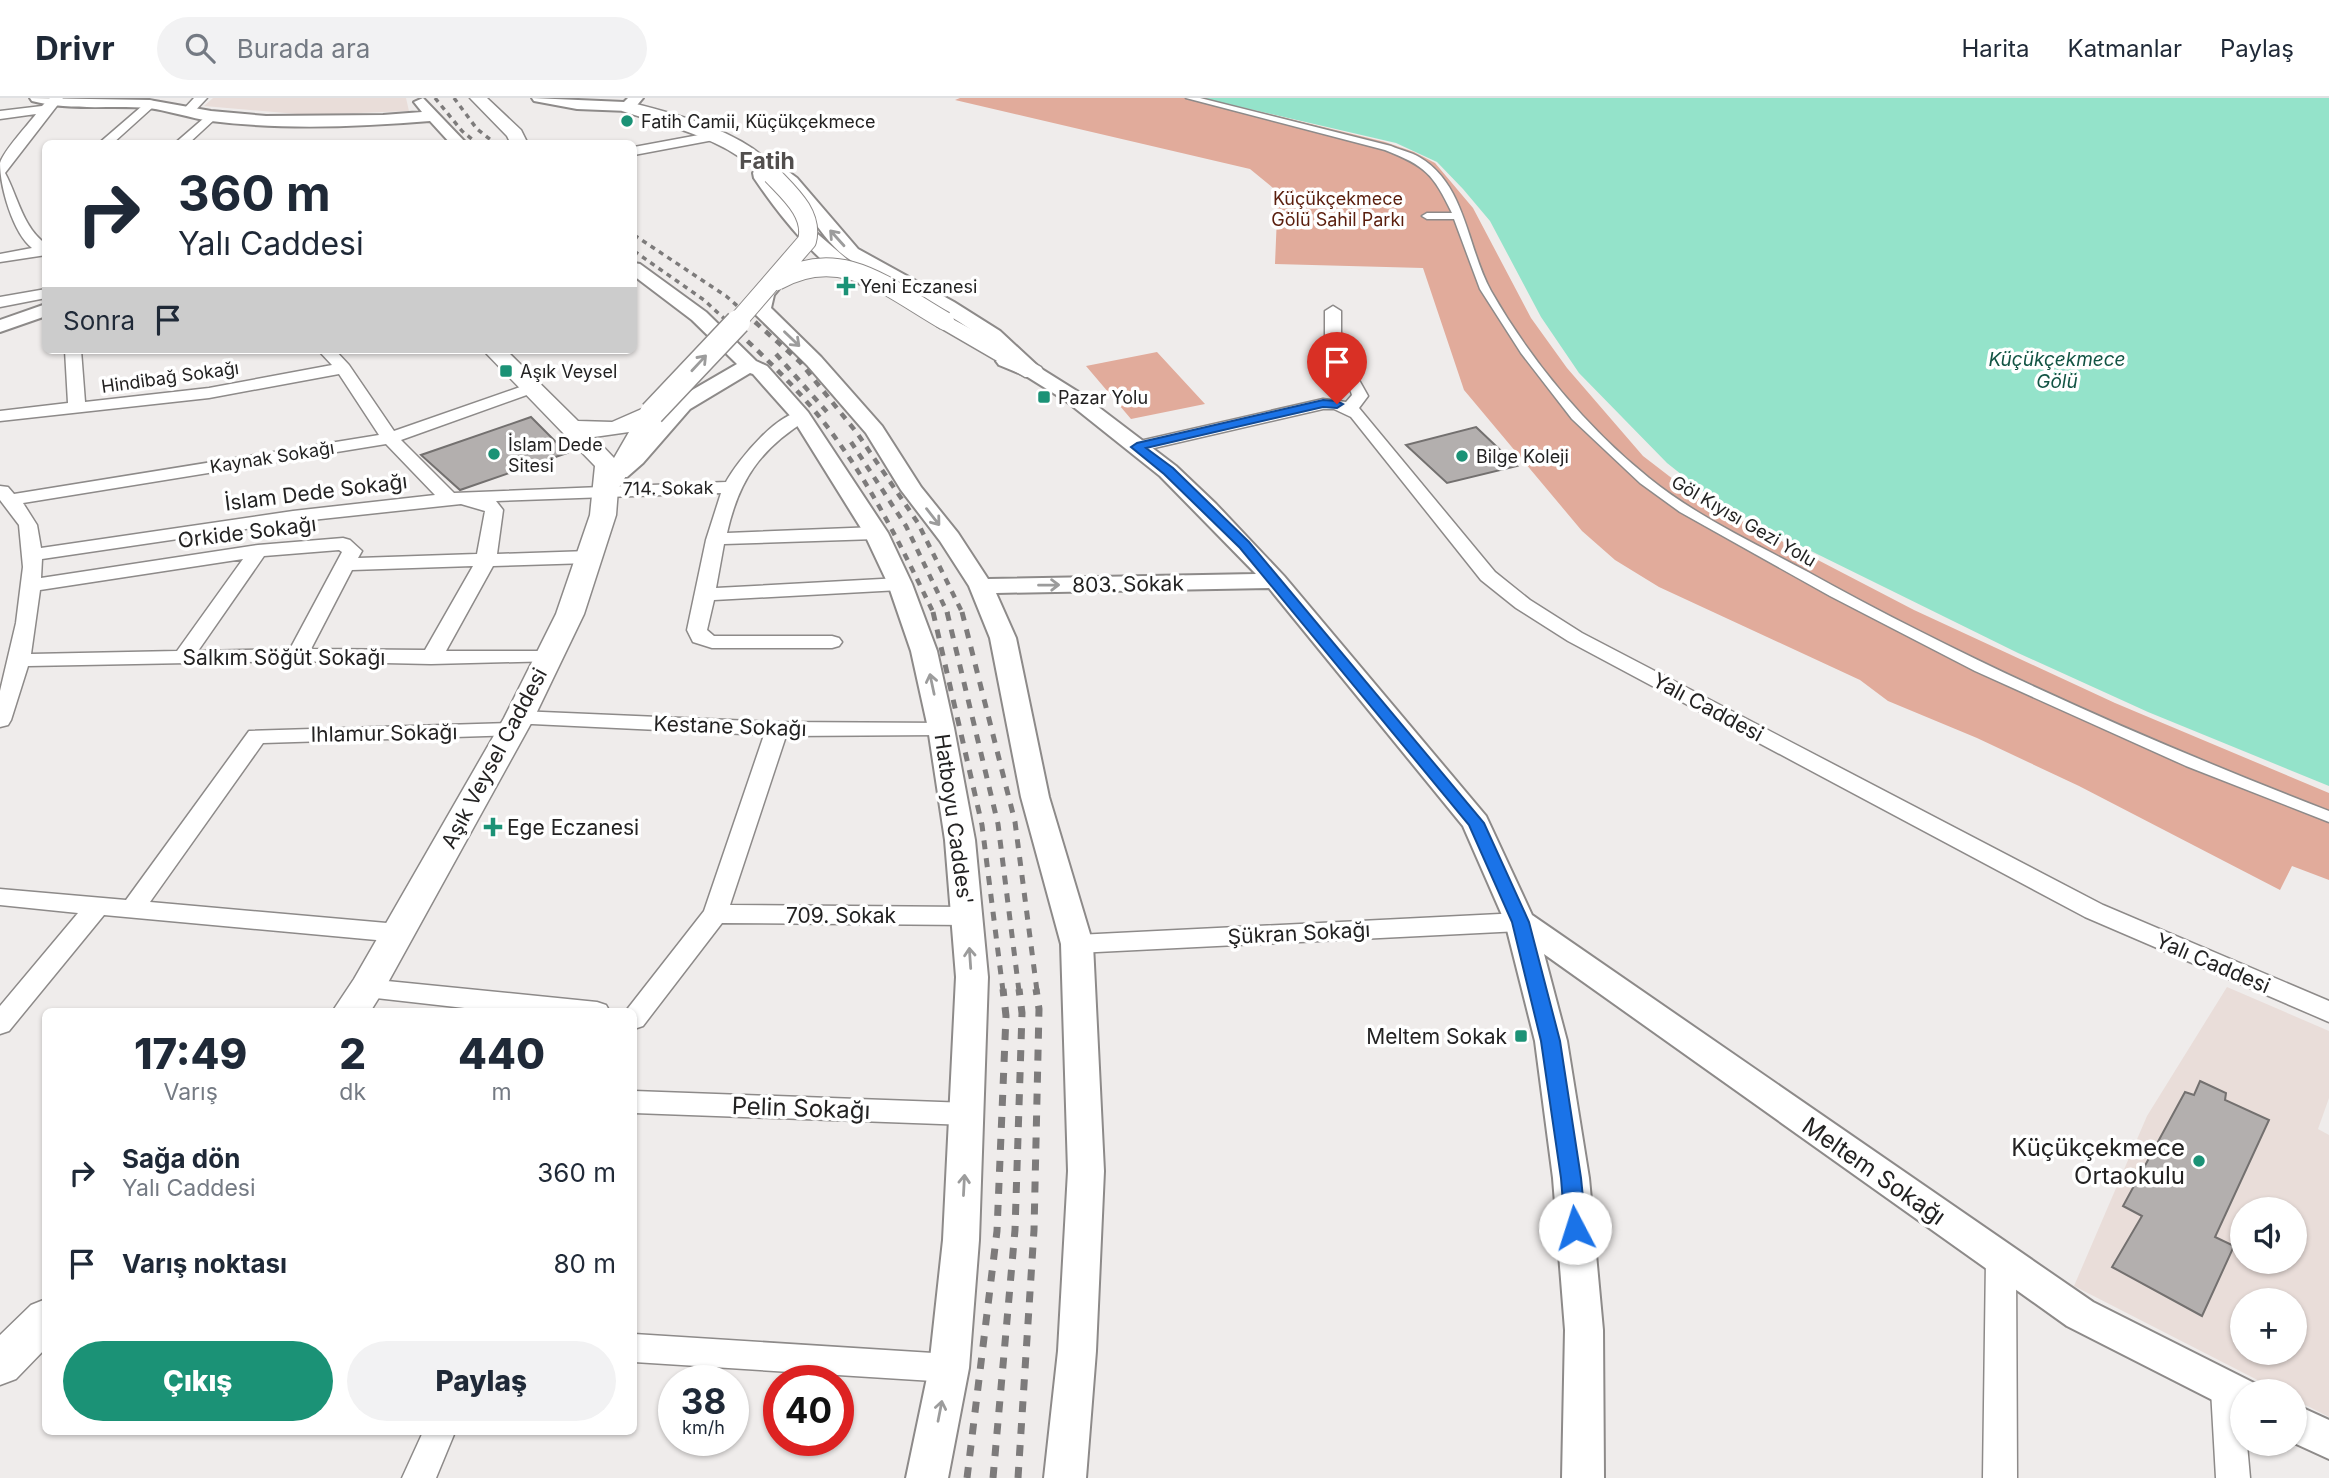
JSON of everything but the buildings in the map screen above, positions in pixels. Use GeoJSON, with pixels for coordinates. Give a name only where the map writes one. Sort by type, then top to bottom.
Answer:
{"type":"FeatureCollection","features":[{"type":"Feature","properties":{"kind":"main road"},"geometry":{"type":"LineString","coordinates":[[478,98],[517,139]]}},
{"type":"Feature","properties":{"kind":"main road"},"geometry":{"type":"LineString","coordinates":[[612,481],[652,413],[770,285],[810,235],[802,210],[769,170],[715,136],[633,100]]}},
{"type":"Feature","properties":{"kind":"main road"},"geometry":{"type":"LineString","coordinates":[[770,285],[793,271],[816,266],[856,270],[1033,372]]}},
{"type":"Feature","properties":{"kind":"main road"},"geometry":{"type":"LineString","coordinates":[[498,354],[529,389],[584,439],[607,465],[612,481]]}},
{"type":"Feature","properties":{"kind":"main road"},"geometry":{"type":"LineString","coordinates":[[568,426],[597,430],[616,428],[641,421],[652,413]]}},
{"type":"Feature","properties":{"kind":"main road","name":"Aşık Veysel Caddesi"},"geometry":{"type":"LineString","coordinates":[[358,1000],[515,724],[549,657],[570,614],[612,481]]}},
{"type":"Feature","properties":{"kind":"main road"},"geometry":{"type":"LineString","coordinates":[[0,1365],[42,1322]]}},
{"type":"Feature","properties":{"kind":"street"},"geometry":{"type":"LineString","coordinates":[[188,111],[201,98]]}},
{"type":"Feature","properties":{"kind":"street"},"geometry":{"type":"LineString","coordinates":[[418,98],[432,117],[456,140]]}},
{"type":"Feature","properties":{"kind":"street"},"geometry":{"type":"LineString","coordinates":[[539,98],[576,105],[633,100]]}},
{"type":"Feature","properties":{"kind":"street","name":"Göl Kıyısı Gezi Yolu"},"geometry":{"type":"LineString","coordinates":[[1190,98],[1388,148],[1416,159],[1440,179],[1458,216],[1485,289],[1525,351],[1576,417],[1644,480],[1684,509],[1776,562],[1980,668],[2191,763],[2329,817]]}},
{"type":"Feature","properties":{"kind":"street"},"geometry":{"type":"LineString","coordinates":[[0,115],[48,102],[149,104],[211,116],[306,122],[432,117]]}},
{"type":"Feature","properties":{"kind":"street"},"geometry":{"type":"LineString","coordinates":[[0,171],[48,102]]}},
{"type":"Feature","properties":{"kind":"street"},"geometry":{"type":"LineString","coordinates":[[108,140],[149,104]]}},
{"type":"Feature","properties":{"kind":"street"},"geometry":{"type":"LineString","coordinates":[[184,140],[211,116]]}},
{"type":"Feature","properties":{"kind":"street"},"geometry":{"type":"LineString","coordinates":[[637,150],[715,136]]}},
{"type":"Feature","properties":{"kind":"street"},"geometry":{"type":"LineString","coordinates":[[1033,372],[991,332],[852,253],[835,237],[790,178],[769,170],[761,173],[794,223],[833,261],[974,348],[1033,372],[1073,397],[1168,471],[1276,581],[1476,823],[1520,922],[1551,1041],[1571,1178],[1584,1330],[1583,1478]]}},
{"type":"Feature","properties":{"kind":"street"},"geometry":{"type":"LineString","coordinates":[[0,176],[3,195],[33,242],[42,248]]}},
{"type":"Feature","properties":{"kind":"street"},"geometry":{"type":"LineString","coordinates":[[1427,216],[1458,216]]}},
{"type":"Feature","properties":{"kind":"street"},"geometry":{"type":"LineString","coordinates":[[812,241],[765,294],[761,309],[814,361],[875,430],[912,491],[950,538],[981,586],[1003,638],[1035,797],[1077,944],[1086,1171],[1077,1351],[1065,1478]]}},
{"type":"Feature","properties":{"kind":"street"},"geometry":{"type":"LineString","coordinates":[[0,258],[42,251]]}},
{"type":"Feature","properties":{"kind":"street"},"geometry":{"type":"LineString","coordinates":[[787,269],[815,259],[833,261]]}},
{"type":"Feature","properties":{"kind":"street","name":"Hatboyu Caddes'"},"geometry":{"type":"LineString","coordinates":[[637,270],[698,316],[749,365],[760,370],[801,416],[876,533],[900,584],[924,651],[941,727],[960,840],[972,977],[961,1240],[949,1368],[927,1478]]}},
{"type":"Feature","properties":{"kind":"street"},"geometry":{"type":"LineString","coordinates":[[0,302],[42,294]]}},
{"type":"Feature","properties":{"kind":"street"},"geometry":{"type":"LineString","coordinates":[[0,326],[42,311]]}},
{"type":"Feature","properties":{"kind":"street"},"geometry":{"type":"LineString","coordinates":[[1137,447],[1323,404],[1349,409],[1360,396],[1333,348],[1333,311]]}},
{"type":"Feature","properties":{"kind":"street"},"geometry":{"type":"LineString","coordinates":[[73,354],[77,409]]}},
{"type":"Feature","properties":{"kind":"street"},"geometry":{"type":"LineString","coordinates":[[330,354],[343,368],[390,438],[449,499],[489,504],[494,510],[486,560],[431,658]]}},
{"type":"Feature","properties":{"kind":"street"},"geometry":{"type":"LineString","coordinates":[[612,481],[642,454],[673,412],[694,396],[749,365]]}},
{"type":"Feature","properties":{"kind":"street","name":"Hindibağ Sokağı"},"geometry":{"type":"LineString","coordinates":[[0,416],[209,393],[343,368]]}},
{"type":"Feature","properties":{"kind":"street","name":"Kaynak Sokağı"},"geometry":{"type":"LineString","coordinates":[[4,494],[390,438],[529,389]]}},
{"type":"Feature","properties":{"kind":"street","name":"Yalı Caddesi"},"geometry":{"type":"LineString","coordinates":[[1349,409],[1357,413],[1488,576],[1523,604],[1574,637],[2094,911],[2329,1012]]}},
{"type":"Feature","properties":{"kind":"street"},"geometry":{"type":"LineString","coordinates":[[801,416],[781,427],[759,449],[732,487],[697,631],[705,641],[832,642]]}},
{"type":"Feature","properties":{"kind":"street","name":"714. Sokak"},"geometry":{"type":"LineString","coordinates":[[612,481],[732,487]]}},
{"type":"Feature","properties":{"kind":"street","name":"İslam Dede Sokağı"},"geometry":{"type":"LineString","coordinates":[[33,555],[265,520],[612,481]]}},
{"type":"Feature","properties":{"kind":"street"},"geometry":{"type":"LineString","coordinates":[[0,720],[8,703],[20,660],[33,555],[27,524],[4,494]]}},
{"type":"Feature","properties":{"kind":"street"},"geometry":{"type":"LineString","coordinates":[[718,539],[876,533]]}},
{"type":"Feature","properties":{"kind":"street","name":"Orkide Sokağı"},"geometry":{"type":"LineString","coordinates":[[30,586],[257,551],[343,544],[352,551],[345,564]]}},
{"type":"Feature","properties":{"kind":"street"},"geometry":{"type":"LineString","coordinates":[[184,656],[257,551]]}},
{"type":"Feature","properties":{"kind":"street"},"geometry":{"type":"LineString","coordinates":[[297,655],[345,564],[589,557]]}},
{"type":"Feature","properties":{"kind":"street","name":"803. Sokak"},"geometry":{"type":"LineString","coordinates":[[981,586],[1276,581]]}},
{"type":"Feature","properties":{"kind":"street"},"geometry":{"type":"LineString","coordinates":[[706,594],[900,584]]}},
{"type":"Feature","properties":{"kind":"street","name":"Salkım Söğüt Sokağı"},"geometry":{"type":"LineString","coordinates":[[20,660],[106,661],[184,656],[297,655],[549,657]]}},
{"type":"Feature","properties":{"kind":"street","name":"Kestane Sokağı"},"geometry":{"type":"LineString","coordinates":[[515,724],[776,730],[941,727]]}},
{"type":"Feature","properties":{"kind":"street","name":"Ihlamur Sokağı"},"geometry":{"type":"LineString","coordinates":[[132,909],[257,736],[515,724]]}},
{"type":"Feature","properties":{"kind":"street"},"geometry":{"type":"LineString","coordinates":[[637,1013],[715,914],[776,730]]}},
{"type":"Feature","properties":{"kind":"street"},"geometry":{"type":"LineString","coordinates":[[0,897],[398,933]]}},
{"type":"Feature","properties":{"kind":"street"},"geometry":{"type":"LineString","coordinates":[[0,1024],[98,905]]}},
{"type":"Feature","properties":{"kind":"street","name":"709. Sokak"},"geometry":{"type":"LineString","coordinates":[[715,914],[967,916]]}},
{"type":"Feature","properties":{"kind":"street","name":"Şükran Sokağı"},"geometry":{"type":"LineString","coordinates":[[1077,944],[1520,922]]}},
{"type":"Feature","properties":{"kind":"street","name":"Meltem Sokağı"},"geometry":{"type":"LineString","coordinates":[[1520,922],[2080,1314],[2230,1391]]}},
{"type":"Feature","properties":{"kind":"street"},"geometry":{"type":"LineString","coordinates":[[358,1000],[517,1008]]}},
{"type":"Feature","properties":{"kind":"street","name":"Pelin Sokağı"},"geometry":{"type":"LineString","coordinates":[[637,1102],[968,1114]]}},
{"type":"Feature","properties":{"kind":"street"},"geometry":{"type":"LineString","coordinates":[[2000,1478],[2001,1259]]}},
{"type":"Feature","properties":{"kind":"street"},"geometry":{"type":"LineString","coordinates":[[637,1348],[949,1368]]}},
{"type":"Feature","properties":{"kind":"street"},"geometry":{"type":"LineString","coordinates":[[2307,1429],[2329,1440]]}},
{"type":"Feature","properties":{"kind":"street"},"geometry":{"type":"LineString","coordinates":[[419,1478],[438,1435]]}},
{"type":"Feature","properties":{"kind":"street"},"geometry":{"type":"LineString","coordinates":[[2233,1456],[2233,1478]]}},
{"type":"Feature","properties":{"kind":"shaded area"},"geometry":{"type":"Polygon","coordinates":[[[213,98],[406,98],[409,111],[309,115],[204,106],[213,98]]]}},
{"type":"Feature","properties":{"kind":"shaded area"},"geometry":{"type":"Polygon","coordinates":[[[2227,987],[2329,1031],[2329,1098],[2318,1129],[2329,1135],[2329,1417],[2307,1406],[2307,1379],[2256,1379],[2074,1286],[2147,1116],[2227,987]]]}},
{"type":"Feature","properties":{"kind":"green space","name":"Küçükçekmece Gölü Sahil Parkı"},"geometry":{"type":"Polygon","coordinates":[[[1204,98],[1385,142],[1435,163],[1473,208],[1531,318],[1567,368],[1643,456],[1695,496],[1914,610],[2115,703],[2329,793],[2329,880],[2292,866],[2280,890],[2079,786],[1977,738],[1888,701],[1860,680],[1659,587],[1615,560],[1582,531],[1464,390],[1423,268],[1275,264],[1278,192],[1250,169],[955,100],[1204,98]]]}},
{"type":"Feature","properties":{"kind":"green space"},"geometry":{"type":"Polygon","coordinates":[[[1157,352],[1205,404],[1131,419],[1086,366],[1157,352]]]}},
{"type":"Feature","properties":{"kind":"water","name":"Küçükçekmece Gölü"},"geometry":{"type":"Polygon","coordinates":[[[1202,98],[2329,98],[2329,786],[2148,712],[2018,653],[1758,525],[1706,494],[1667,463],[1579,373],[1541,317],[1490,221],[1437,162],[1396,143],[1202,98]]]}},
{"type":"Feature","properties":{"kind":"railway"},"geometry":{"type":"LineString","coordinates":[[435,98],[462,131],[473,140]]}},
{"type":"Feature","properties":{"kind":"railway"},"geometry":{"type":"LineString","coordinates":[[454,98],[477,129],[491,140]]}},
{"type":"Feature","properties":{"kind":"railway"},"geometry":{"type":"LineString","coordinates":[[637,237],[726,296],[757,323]]}},
{"type":"Feature","properties":{"kind":"railway"},"geometry":{"type":"LineString","coordinates":[[637,253],[704,300],[729,323]]}},
{"type":"Feature","properties":{"kind":"railway"},"geometry":{"type":"LineString","coordinates":[[727,322],[799,393],[837,440],[877,503],[934,614]]}},
{"type":"Feature","properties":{"kind":"railway"},"geometry":{"type":"LineString","coordinates":[[755,322],[800,362],[857,433],[918,523],[963,614]]}},
{"type":"Feature","properties":{"kind":"railway"},"geometry":{"type":"LineString","coordinates":[[776,354],[827,412]]}},
{"type":"Feature","properties":{"kind":"railway"},"geometry":{"type":"LineString","coordinates":[[851,442],[906,526],[948,614]]}},
{"type":"Feature","properties":{"kind":"railway"},"geometry":{"type":"LineString","coordinates":[[933,612],[982,825],[1003,991]]}},
{"type":"Feature","properties":{"kind":"railway"},"geometry":{"type":"LineString","coordinates":[[947,612],[998,824],[1019,991]]}},
{"type":"Feature","properties":{"kind":"railway"},"geometry":{"type":"LineString","coordinates":[[962,612],[1015,822],[1037,991]]}},
{"type":"Feature","properties":{"kind":"railway"},"geometry":{"type":"LineString","coordinates":[[967,1478],[997,1231],[1006,1016],[1003,989]]}},
{"type":"Feature","properties":{"kind":"railway"},"geometry":{"type":"LineString","coordinates":[[993,1478],[1015,1230],[1022,1013],[1019,989]]}},
{"type":"Feature","properties":{"kind":"railway"},"geometry":{"type":"LineString","coordinates":[[1018,1478],[1034,1230],[1039,1009],[1036,989]]}},
{"type":"Feature","properties":{"kind":"place","name":"Fatih Camii, Küçükçekmece"},"geometry":{"type":"Point","coordinates":[627,121]}},
{"type":"Feature","properties":{"kind":"place","name":"Yeni Eczanesi"},"geometry":{"type":"Point","coordinates":[846,286]}},
{"type":"Feature","properties":{"kind":"place","name":"Aşık Veysel"},"geometry":{"type":"Point","coordinates":[506,371]}},
{"type":"Feature","properties":{"kind":"place","name":"Pazar Yolu"},"geometry":{"type":"Point","coordinates":[1044,397]}},
{"type":"Feature","properties":{"kind":"place","name":"İslam Dede Sitesi"},"geometry":{"type":"Point","coordinates":[494,454]}},
{"type":"Feature","properties":{"kind":"place","name":"Bilge Koleji"},"geometry":{"type":"Point","coordinates":[1462,456]}},
{"type":"Feature","properties":{"kind":"place","name":"Ege Eczanesi"},"geometry":{"type":"Point","coordinates":[493,827]}},
{"type":"Feature","properties":{"kind":"place","name":"Meltem Sokak"},"geometry":{"type":"Point","coordinates":[1521,1036]}},
{"type":"Feature","properties":{"kind":"place","name":"Küçükçekmece Ortaokulu"},"geometry":{"type":"Point","coordinates":[2199,1161]}},
{"type":"Feature","properties":{"kind":"district","name":"Fatih"},"geometry":{"type":"Point","coordinates":[767,161]}},
{"type":"Feature","properties":{"kind":"route"},"geometry":{"type":"LineString","coordinates":[[1337,404],[1323,404],[1137,447],[1168,471],[1244,545],[1476,823],[1498,867],[1520,922],[1551,1041],[1571,1178],[1575,1228]]}}]}
